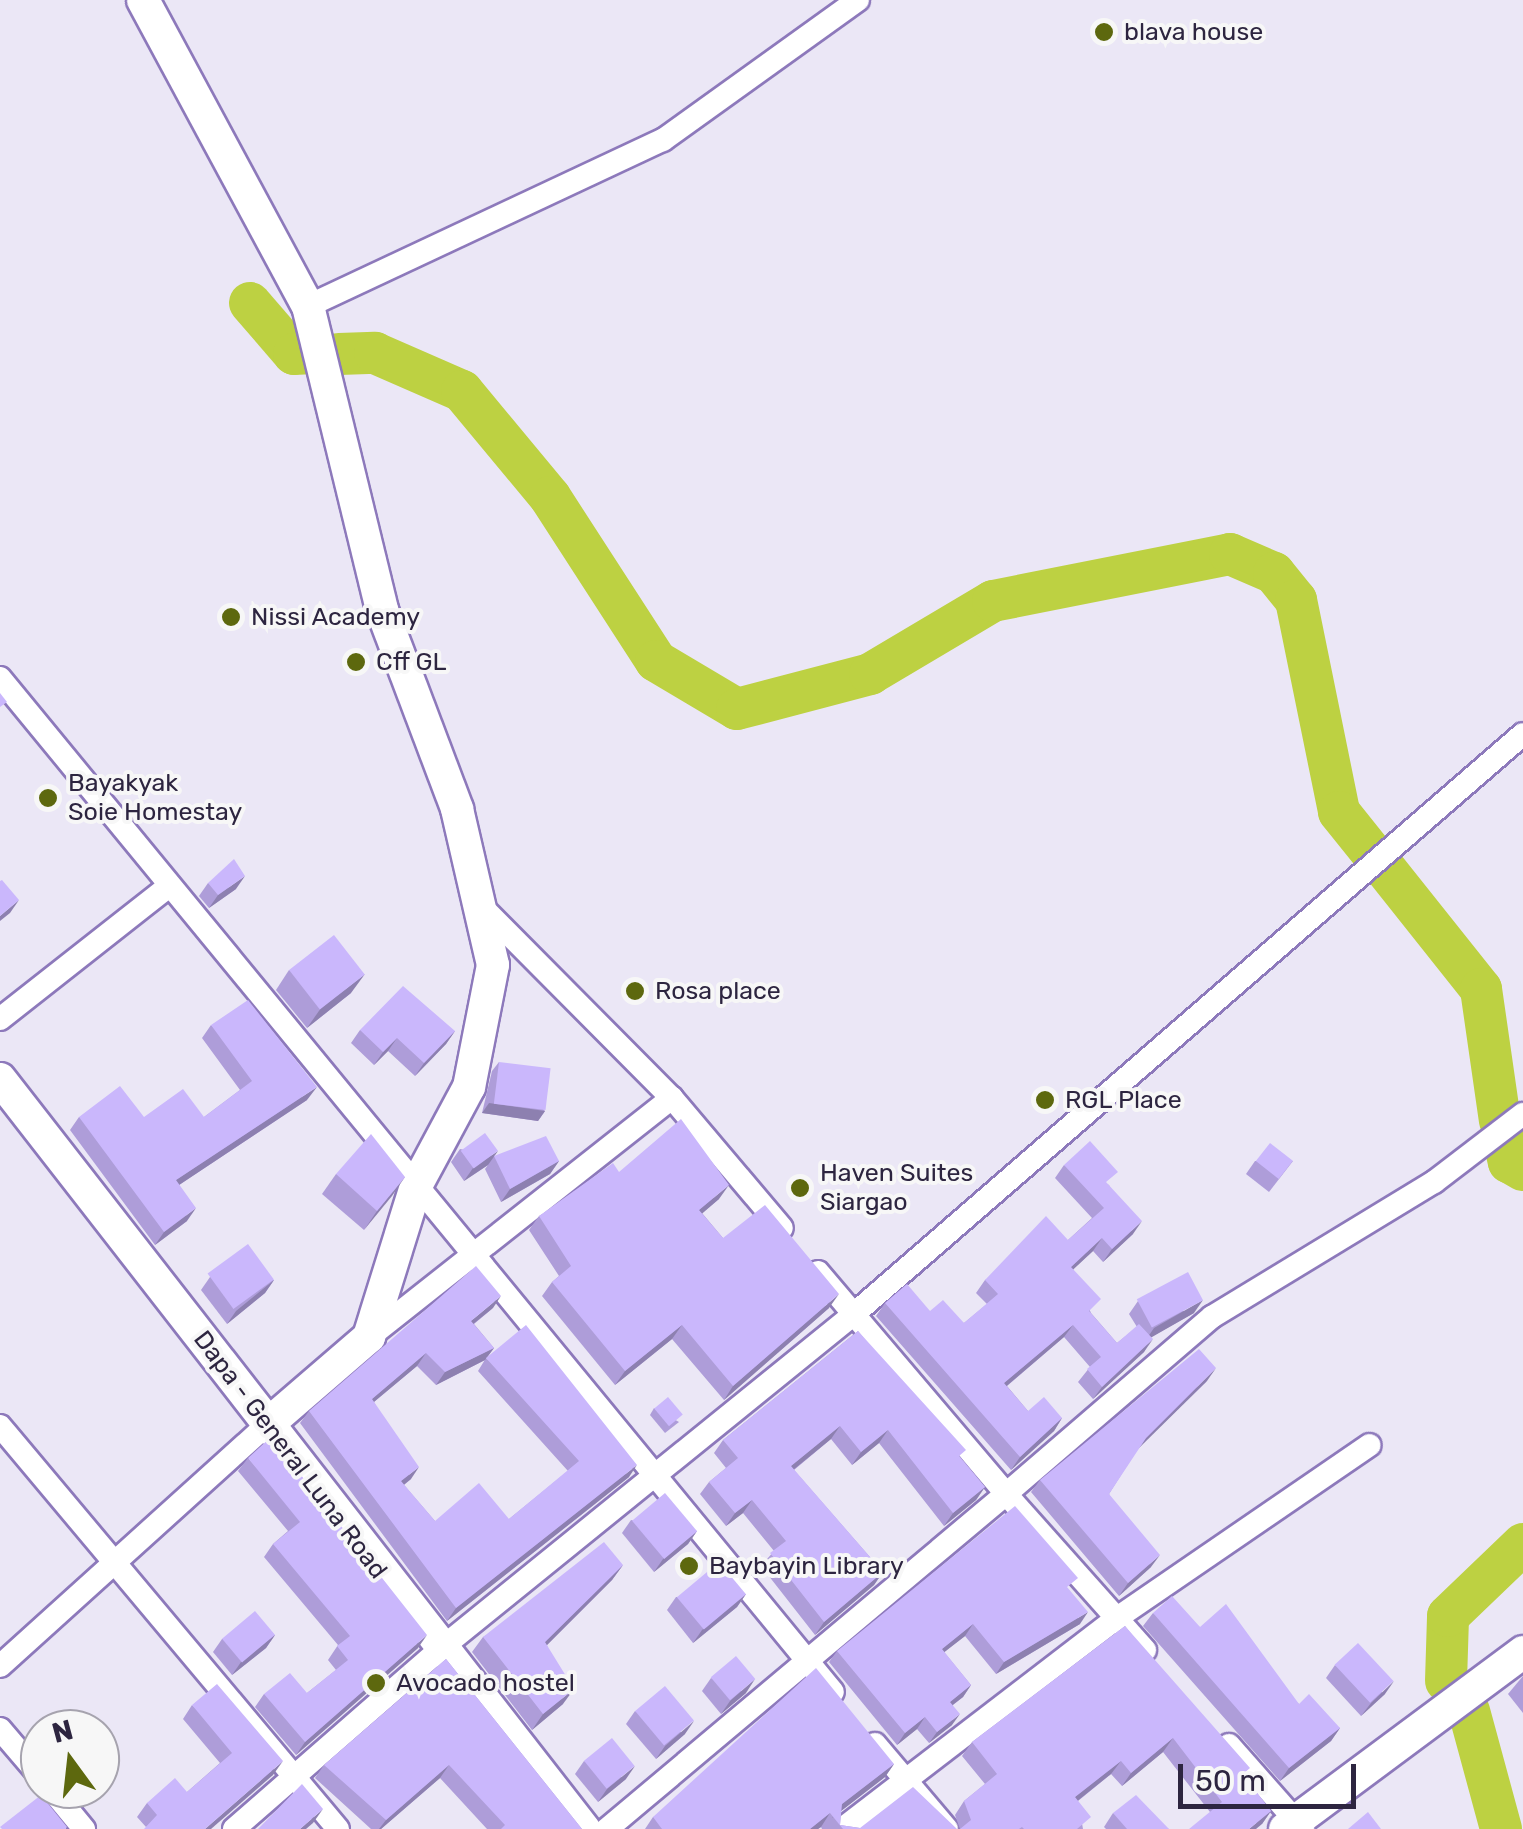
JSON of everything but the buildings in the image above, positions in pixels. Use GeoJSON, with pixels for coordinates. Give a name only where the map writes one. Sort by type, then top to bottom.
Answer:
{"type":"FeatureCollection","features":[{"type":"Feature","properties":{"kind":"street"},"geometry":{"type":"LineString","coordinates":[[143,0],[308,306],[382,610],[488,913],[493,965],[476,1066],[416,1186],[369,1337]]}},
{"type":"Feature","properties":{"kind":"street"},"geometry":{"type":"LineString","coordinates":[[308,306],[663,140],[858,0]]}},
{"type":"Feature","properties":{"kind":"street"},"geometry":{"type":"LineString","coordinates":[[0,678],[947,1829]]}},
{"type":"Feature","properties":{"kind":"street"},"geometry":{"type":"LineString","coordinates":[[234,1829],[438,1650],[854,1314],[1523,734]]}},
{"type":"Feature","properties":{"kind":"street"},"geometry":{"type":"LineString","coordinates":[[0,1019],[169,886]]}},
{"type":"Feature","properties":{"kind":"street"},"geometry":{"type":"LineString","coordinates":[[488,913],[672,1098],[1006,1494],[1168,1676]]}},
{"type":"Feature","properties":{"kind":"street","name":"Dapa - General Luna Road"},"geometry":{"type":"LineString","coordinates":[[0,1079],[438,1650],[584,1829]]}},
{"type":"Feature","properties":{"kind":"street"},"geometry":{"type":"LineString","coordinates":[[0,1666],[369,1337],[672,1098]]}},
{"type":"Feature","properties":{"kind":"street"},"geometry":{"type":"LineString","coordinates":[[606,1829],[1212,1317],[1434,1182],[1523,1114]]}},
{"type":"Feature","properties":{"kind":"street"},"geometry":{"type":"LineString","coordinates":[[0,1426],[338,1829]]}},
{"type":"Feature","properties":{"kind":"street"},"geometry":{"type":"LineString","coordinates":[[842,1829],[1117,1618],[1370,1445]]}},
{"type":"Feature","properties":{"kind":"street"},"geometry":{"type":"LineString","coordinates":[[1206,1720],[1294,1826],[1523,1652]]}},
{"type":"Feature","properties":{"kind":"street"},"geometry":{"type":"LineString","coordinates":[[0,1729],[20,1752]]}},
{"type":"Feature","properties":{"kind":"street"},"geometry":{"type":"LineString","coordinates":[[68,1809],[84,1829]]}},
{"type":"Feature","properties":{"kind":"waterway"},"geometry":{"type":"LineString","coordinates":[[250,303],[294,354],[313,353]]}},
{"type":"Feature","properties":{"kind":"waterway"},"geometry":{"type":"LineString","coordinates":[[339,354],[375,353],[462,391],[550,497],[656,661],[737,709],[870,674],[993,601],[1230,554],[1274,573],[1296,600],[1339,812],[1372,853]]}},
{"type":"Feature","properties":{"kind":"waterway"},"geometry":{"type":"LineString","coordinates":[[1387,871],[1481,989],[1500,1121]]}},
{"type":"Feature","properties":{"kind":"waterway"},"geometry":{"type":"LineString","coordinates":[[1504,1141],[1509,1162],[1523,1170]]}},
{"type":"Feature","properties":{"kind":"waterway"},"geometry":{"type":"LineString","coordinates":[[1446,1681],[1448,1616],[1523,1544]]}},
{"type":"Feature","properties":{"kind":"waterway"},"geometry":{"type":"LineString","coordinates":[[1469,1711],[1501,1829]]}},
{"type":"Feature","properties":{"kind":"place","name":"blava house"},"geometry":{"type":"Point","coordinates":[1104,32]}},
{"type":"Feature","properties":{"kind":"place","name":"Nissi Academy"},"geometry":{"type":"Point","coordinates":[231,617]}},
{"type":"Feature","properties":{"kind":"place","name":"Cff GL"},"geometry":{"type":"Point","coordinates":[356,662]}},
{"type":"Feature","properties":{"kind":"place","name":"Bayakyak Soie Homestay"},"geometry":{"type":"Point","coordinates":[48,798]}},
{"type":"Feature","properties":{"kind":"place","name":"Rosa place"},"geometry":{"type":"Point","coordinates":[635,991]}},
{"type":"Feature","properties":{"kind":"place","name":"RGL Place"},"geometry":{"type":"Point","coordinates":[1045,1100]}},
{"type":"Feature","properties":{"kind":"place","name":"Haven Suites Siargao"},"geometry":{"type":"Point","coordinates":[800,1188]}},
{"type":"Feature","properties":{"kind":"place","name":"Baybayin Library"},"geometry":{"type":"Point","coordinates":[689,1566]}},
{"type":"Feature","properties":{"kind":"place","name":"Avocado hostel"},"geometry":{"type":"Point","coordinates":[376,1683]}}]}
